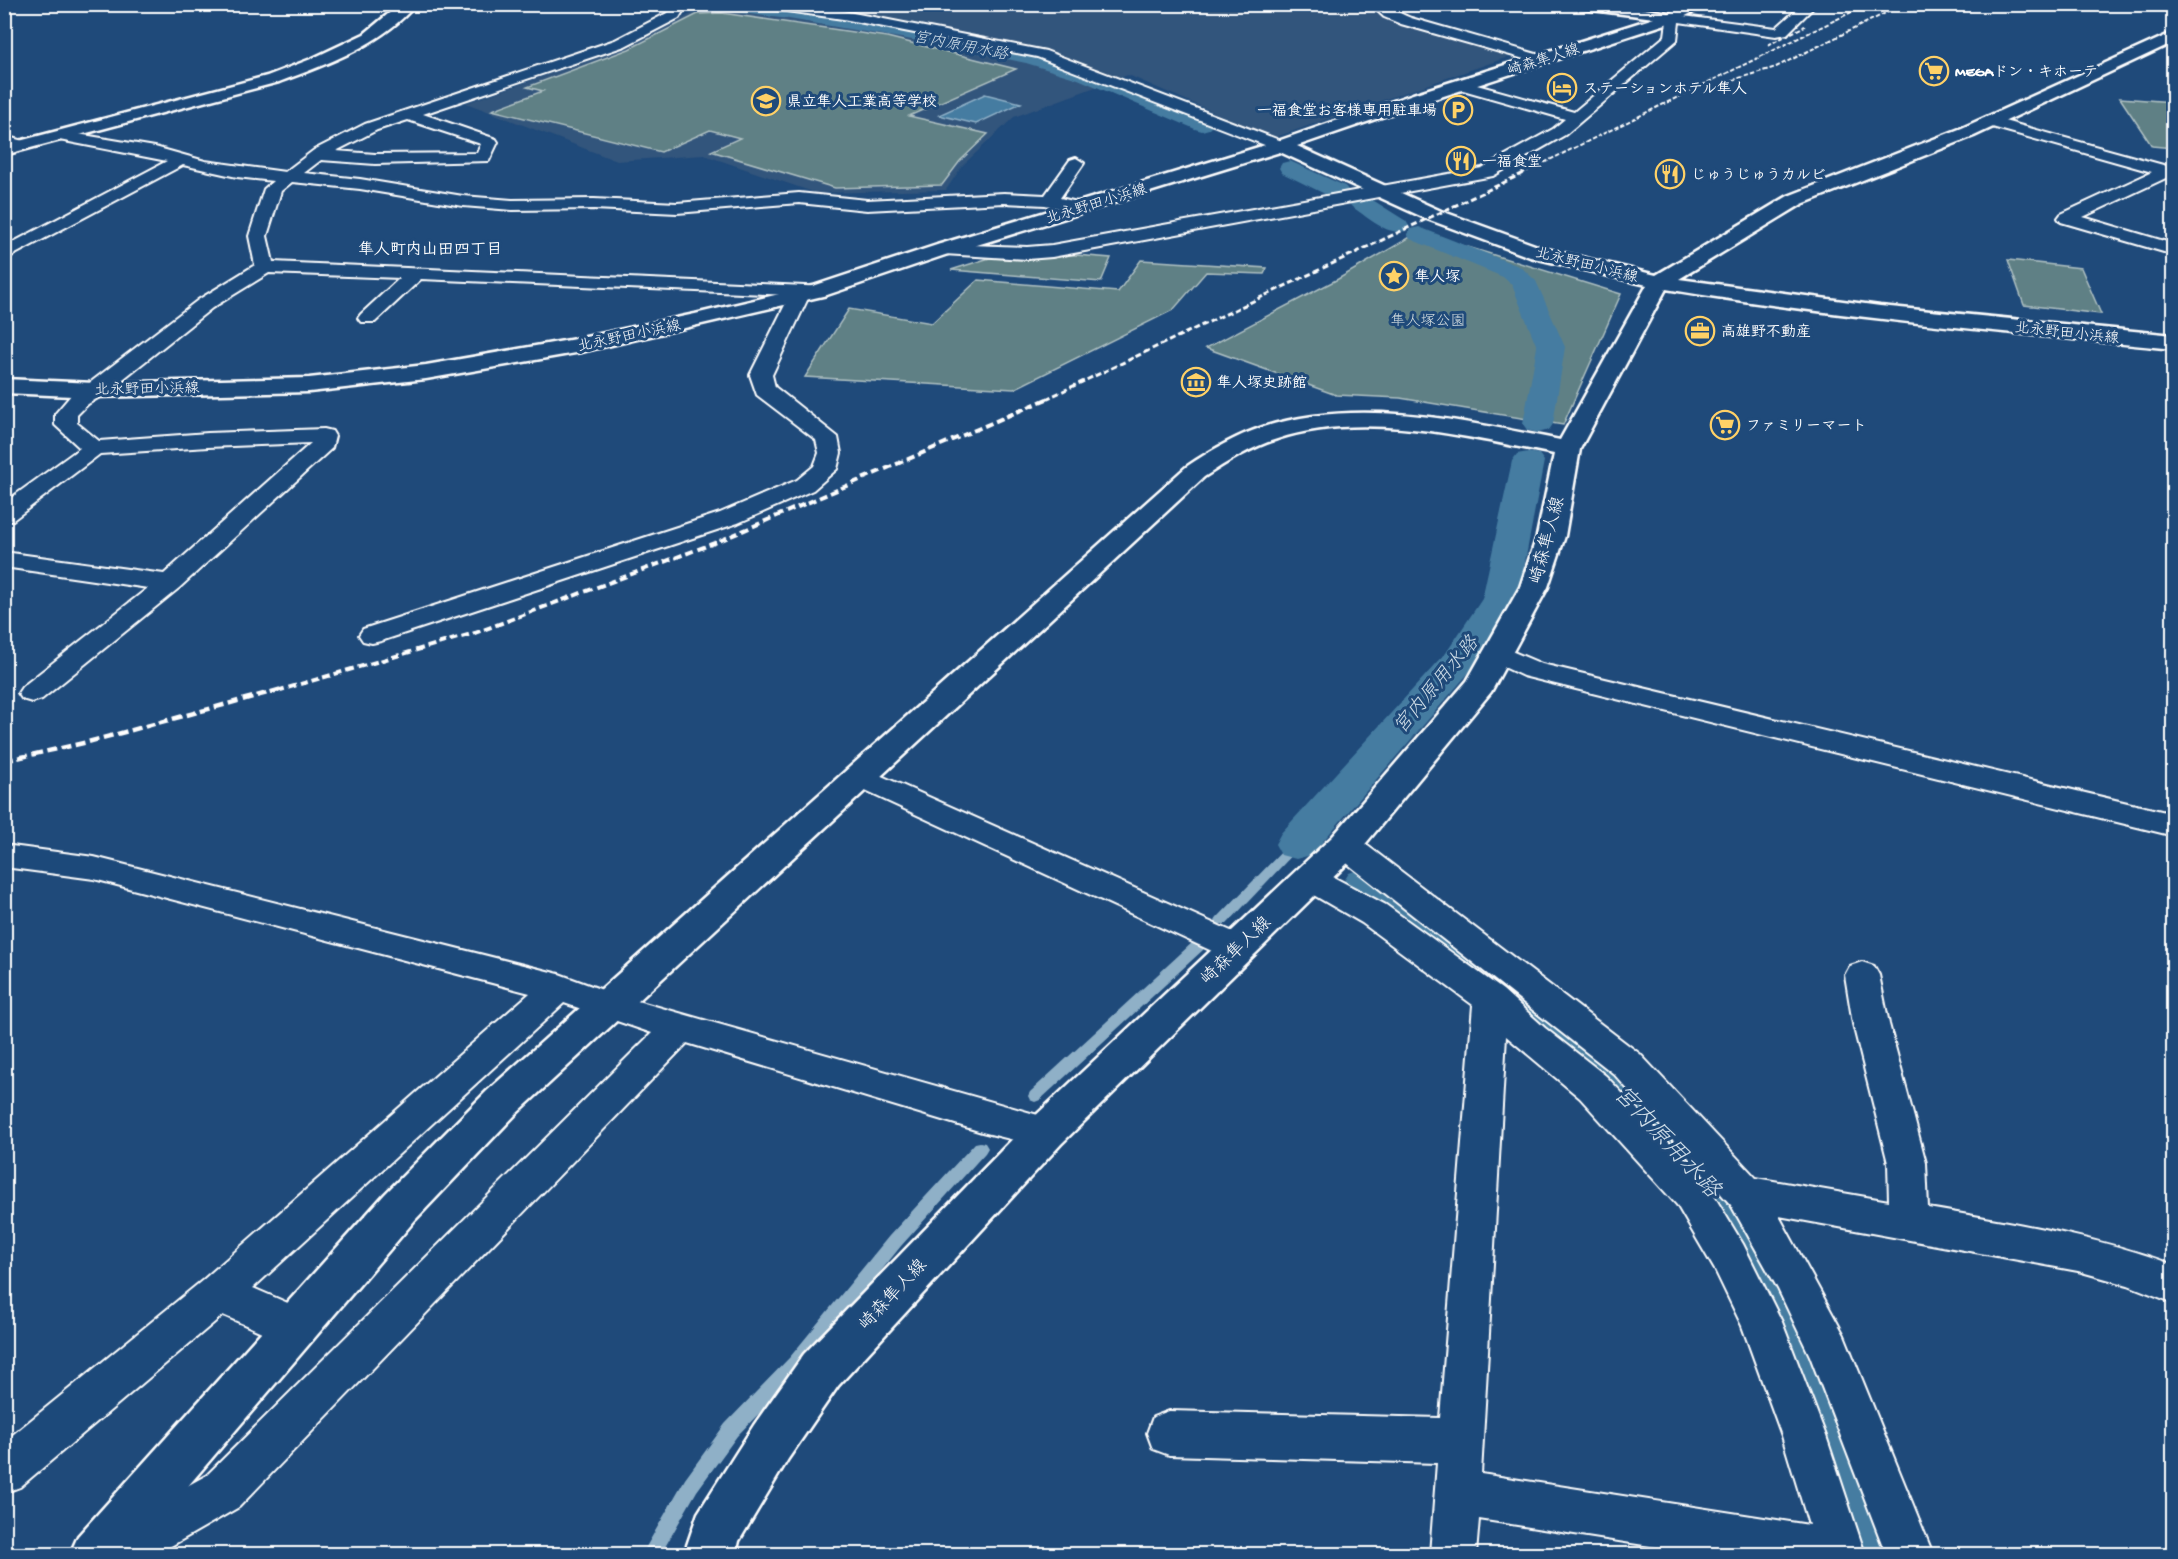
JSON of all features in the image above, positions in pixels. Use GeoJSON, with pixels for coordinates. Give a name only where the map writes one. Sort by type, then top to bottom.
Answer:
{"type":"FeatureCollection","features":[{"type":"Feature","properties":{"kind":"main road"},"geometry":{"type":"LineString","coordinates":[[10,146],[60,136],[273,79],[369,37],[409,4]]}},
{"type":"Feature","properties":{"kind":"main road"},"geometry":{"type":"LineString","coordinates":[[1577,4],[1673,16]]}},
{"type":"Feature","properties":{"kind":"main road","name":"崎森隼人線"},"geometry":{"type":"LineString","coordinates":[[1281,146],[1673,16],[1701,4]]}},
{"type":"Feature","properties":{"kind":"main road"},"geometry":{"type":"LineString","coordinates":[[1659,282],[1795,200],[1989,122],[2174,36]]}},
{"type":"Feature","properties":{"kind":"main road","name":"北永野田小浜線"},"geometry":{"type":"LineString","coordinates":[[4,386],[95,390],[309,385],[426,372],[581,345],[810,293],[944,249],[1281,146],[1379,192],[1537,254],[1659,282],[1752,297],[1880,313],[2174,342]]}},
{"type":"Feature","properties":{"kind":"main road","name":"崎森隼人線"},"geometry":{"type":"LineString","coordinates":[[710,1554],[716,1531],[771,1442],[821,1370],[1046,1132],[1345,845],[1480,685],[1534,587],[1551,536],[1567,449],[1659,282]]}},
{"type":"Feature","properties":{"kind":"main road"},"geometry":{"type":"LineString","coordinates":[[96,1554],[400,1207],[501,1103],[1195,472],[1224,453],[1272,432],[1326,421],[1373,420],[1446,426],[1567,449]]}},
{"type":"Feature","properties":{"kind":"street"},"geometry":{"type":"LineString","coordinates":[[765,4],[843,15],[1041,54],[1281,146]]}},
{"type":"Feature","properties":{"kind":"street"},"geometry":{"type":"LineString","coordinates":[[843,15],[868,4]]}},
{"type":"Feature","properties":{"kind":"street"},"geometry":{"type":"LineString","coordinates":[[1376,4],[1389,14],[1406,21],[1542,60]]}},
{"type":"Feature","properties":{"kind":"street"},"geometry":{"type":"LineString","coordinates":[[944,249],[1028,253],[1052,251],[1487,172],[1559,132],[1672,37],[1673,16],[1776,32],[1782,31],[1811,4]]}},
{"type":"Feature","properties":{"kind":"street"},"geometry":{"type":"LineString","coordinates":[[265,267],[258,236],[273,189],[318,155],[371,127],[620,43],[674,15],[677,6]]}},
{"type":"Feature","properties":{"kind":"street"},"geometry":{"type":"LineString","coordinates":[[1461,85],[1576,117]]}},
{"type":"Feature","properties":{"kind":"street"},"geometry":{"type":"LineString","coordinates":[[318,155],[375,159],[483,158],[490,142],[407,114]]}},
{"type":"Feature","properties":{"kind":"street"},"geometry":{"type":"LineString","coordinates":[[1989,122],[2170,172]]}},
{"type":"Feature","properties":{"kind":"street"},"geometry":{"type":"LineString","coordinates":[[60,136],[156,152],[203,166],[360,184],[463,201],[512,205],[594,204],[676,208],[799,198],[867,205],[1004,198],[1049,201],[1080,208]]}},
{"type":"Feature","properties":{"kind":"street"},"geometry":{"type":"LineString","coordinates":[[4,255],[182,159]]}},
{"type":"Feature","properties":{"kind":"street"},"geometry":{"type":"LineString","coordinates":[[1049,201],[1076,163]]}},
{"type":"Feature","properties":{"kind":"street"},"geometry":{"type":"LineString","coordinates":[[2170,172],[2067,218],[2174,250]]}},
{"type":"Feature","properties":{"kind":"street"},"geometry":{"type":"LineString","coordinates":[[379,272],[402,257]]}},
{"type":"Feature","properties":{"kind":"street"},"geometry":{"type":"LineString","coordinates":[[94,448],[66,425],[66,414],[80,399],[95,390],[206,304],[265,267],[810,293],[761,375],[765,390],[828,437],[830,453],[825,469],[805,485],[729,518],[372,635]]}},
{"type":"Feature","properties":{"kind":"street"},"geometry":{"type":"LineString","coordinates":[[368,318],[416,274]]}},
{"type":"Feature","properties":{"kind":"street"},"geometry":{"type":"LineString","coordinates":[[4,514],[94,448],[208,440],[324,436],[321,448],[170,583],[32,693]]}},
{"type":"Feature","properties":{"kind":"street"},"geometry":{"type":"LineString","coordinates":[[4,560],[170,583]]}},
{"type":"Feature","properties":{"kind":"street"},"geometry":{"type":"LineString","coordinates":[[1497,653],[1533,670],[2174,825]]}},
{"type":"Feature","properties":{"kind":"street"},"geometry":{"type":"LineString","coordinates":[[859,776],[1237,948]]}},
{"type":"Feature","properties":{"kind":"street"},"geometry":{"type":"LineString","coordinates":[[1345,845],[1627,1064],[1745,1193],[1792,1276],[1828,1349],[1909,1554]]}},
{"type":"Feature","properties":{"kind":"street"},"geometry":{"type":"LineString","coordinates":[[4,856],[94,868],[560,987],[608,1006],[982,1116],[1046,1132]]}},
{"type":"Feature","properties":{"kind":"street"},"geometry":{"type":"LineString","coordinates":[[1309,878],[1374,914],[1491,1000],[1532,1038],[1593,1087],[1690,1193],[1729,1257],[1761,1322],[1804,1436],[1842,1554],[1456,1493]]}},
{"type":"Feature","properties":{"kind":"street"},"geometry":{"type":"LineString","coordinates":[[1862,975],[1871,1024],[1907,1163],[1909,1222]]}},
{"type":"Feature","properties":{"kind":"street"},"geometry":{"type":"LineString","coordinates":[[4,1471],[218,1293],[560,987]]}},
{"type":"Feature","properties":{"kind":"street"},"geometry":{"type":"LineString","coordinates":[[1453,1554],[1491,1000]]}},
{"type":"Feature","properties":{"kind":"street"},"geometry":{"type":"LineString","coordinates":[[112,1554],[223,1491],[681,1027]]}},
{"type":"Feature","properties":{"kind":"street"},"geometry":{"type":"LineString","coordinates":[[1745,1193],[2078,1253],[2129,1267],[2174,1284]]}},
{"type":"Feature","properties":{"kind":"street"},"geometry":{"type":"LineString","coordinates":[[218,1293],[296,1327]]}},
{"type":"Feature","properties":{"kind":"street"},"geometry":{"type":"LineString","coordinates":[[1169,1433],[1459,1441]]}},
{"type":"Feature","properties":{"kind":"shaded area","name":"県立隼人工業高等学校"},"geometry":{"type":"Polygon","coordinates":[[[878,4],[1366,5],[1379,15],[1511,56],[1273,138],[1128,75],[1014,117],[962,166],[946,190],[816,193],[704,155],[617,161],[466,103],[623,49],[695,12],[726,9],[825,22],[878,4]]]}},
{"type":"Feature","properties":{"kind":"shaded area"},"geometry":{"type":"Polygon","coordinates":[[[985,94],[1021,103],[976,124],[939,115],[985,94]]]}},
{"type":"Feature","properties":{"kind":"green space"},"geometry":{"type":"Polygon","coordinates":[[[722,13],[887,37],[1016,69],[909,116],[988,134],[960,161],[942,185],[835,188],[711,151],[740,138],[710,130],[661,152],[492,110],[543,91],[527,87],[629,49],[698,14],[722,13]]]}},
{"type":"Feature","properties":{"kind":"green space"},"geometry":{"type":"Polygon","coordinates":[[[2120,98],[2173,102],[2173,148],[2152,146],[2120,98]]]}},
{"type":"Feature","properties":{"kind":"green space","name":"隼人塚公園"},"geometry":{"type":"Polygon","coordinates":[[[1419,232],[1621,294],[1563,425],[1400,398],[1336,395],[1206,348],[1338,279],[1419,232]]]}},
{"type":"Feature","properties":{"kind":"green space"},"geometry":{"type":"Polygon","coordinates":[[[1015,250],[1111,258],[1101,282],[951,270],[1015,250]]]}},
{"type":"Feature","properties":{"kind":"green space"},"geometry":{"type":"Polygon","coordinates":[[[1141,260],[1267,268],[1264,274],[1206,272],[1173,310],[1014,389],[805,377],[849,309],[932,323],[978,280],[1118,292],[1141,260]]]}},
{"type":"Feature","properties":{"kind":"green space"},"geometry":{"type":"Polygon","coordinates":[[[2008,260],[2081,268],[2101,314],[2024,305],[2008,260]]]}},
{"type":"Feature","properties":{"kind":"waterway","name":"宮内原用水路"},"geometry":{"type":"LineString","coordinates":[[709,4],[789,14],[936,38],[1030,58],[1085,75],[1202,125]]}},
{"type":"Feature","properties":{"kind":"waterway","name":"宮内原用水路"},"geometry":{"type":"LineString","coordinates":[[1290,168],[1337,191]]}},
{"type":"Feature","properties":{"kind":"waterway","name":"宮内原用水路"},"geometry":{"type":"LineString","coordinates":[[1360,202],[1397,226]]}},
{"type":"Feature","properties":{"kind":"waterway","name":"宮内原用水路"},"geometry":{"type":"LineString","coordinates":[[1419,234],[1512,272],[1523,281],[1551,347],[1538,424]]}},
{"type":"Feature","properties":{"kind":"waterway","name":"宮内原用水路"},"geometry":{"type":"LineString","coordinates":[[1296,844],[1459,661],[1500,599],[1528,461]]}},
{"type":"Feature","properties":{"kind":"waterway"},"geometry":{"type":"LineString","coordinates":[[1222,921],[1296,844]]}},
{"type":"Feature","properties":{"kind":"waterway","name":"宮内原用水路"},"geometry":{"type":"LineString","coordinates":[[1364,884],[1497,981],[1584,1052],[1719,1190],[1786,1312],[1884,1554]]}},
{"type":"Feature","properties":{"kind":"waterway"},"geometry":{"type":"LineString","coordinates":[[1035,1096],[1198,946]]}},
{"type":"Feature","properties":{"kind":"waterway"},"geometry":{"type":"LineString","coordinates":[[651,1554],[691,1485],[731,1430],[796,1363],[895,1241],[980,1148]]}},
{"type":"Feature","properties":{"kind":"railway"},"geometry":{"type":"LineString","coordinates":[[1521,174],[1868,4]]}},
{"type":"Feature","properties":{"kind":"railway"},"geometry":{"type":"LineString","coordinates":[[1726,82],[1776,67],[1904,4]]}},
{"type":"Feature","properties":{"kind":"railway"},"geometry":{"type":"LineString","coordinates":[[1768,45],[1805,26]]}},
{"type":"Feature","properties":{"kind":"railway"},"geometry":{"type":"LineString","coordinates":[[1046,399],[1524,173]]}},
{"type":"Feature","properties":{"kind":"railway"},"geometry":{"type":"LineString","coordinates":[[277,691],[475,633],[717,542],[1049,398]]}},
{"type":"Feature","properties":{"kind":"railway"},"geometry":{"type":"LineString","coordinates":[[4,761],[88,742],[282,689]]}},
{"type":"Feature","properties":{"kind":"place","name":"MEGAドン・キホーテ"},"geometry":{"type":"Point","coordinates":[1934,71]}},
{"type":"Feature","properties":{"kind":"place","name":"ステーションホテル隼人"},"geometry":{"type":"Point","coordinates":[1562,88]}},
{"type":"Feature","properties":{"kind":"place","name":"県立隼人工業高等学校"},"geometry":{"type":"Point","coordinates":[766,101]}},
{"type":"Feature","properties":{"kind":"place","name":"一福食堂お客様専用駐車場"},"geometry":{"type":"Point","coordinates":[1458,110]}},
{"type":"Feature","properties":{"kind":"place","name":"一福食堂"},"geometry":{"type":"Point","coordinates":[1461,161]}},
{"type":"Feature","properties":{"kind":"place","name":"じゅうじゅうカルビ"},"geometry":{"type":"Point","coordinates":[1670,174]}},
{"type":"Feature","properties":{"kind":"place","name":"隼人塚"},"geometry":{"type":"Point","coordinates":[1394,276]}},
{"type":"Feature","properties":{"kind":"place","name":"高雄野不動産"},"geometry":{"type":"Point","coordinates":[1700,331]}},
{"type":"Feature","properties":{"kind":"place","name":"隼人塚史跡館"},"geometry":{"type":"Point","coordinates":[1196,382]}},
{"type":"Feature","properties":{"kind":"place","name":"ファミリーマート"},"geometry":{"type":"Point","coordinates":[1725,425]}},
{"type":"Feature","properties":{"kind":"district","name":"隼人町内山田四丁目"},"geometry":{"type":"Point","coordinates":[430,248]}}]}
